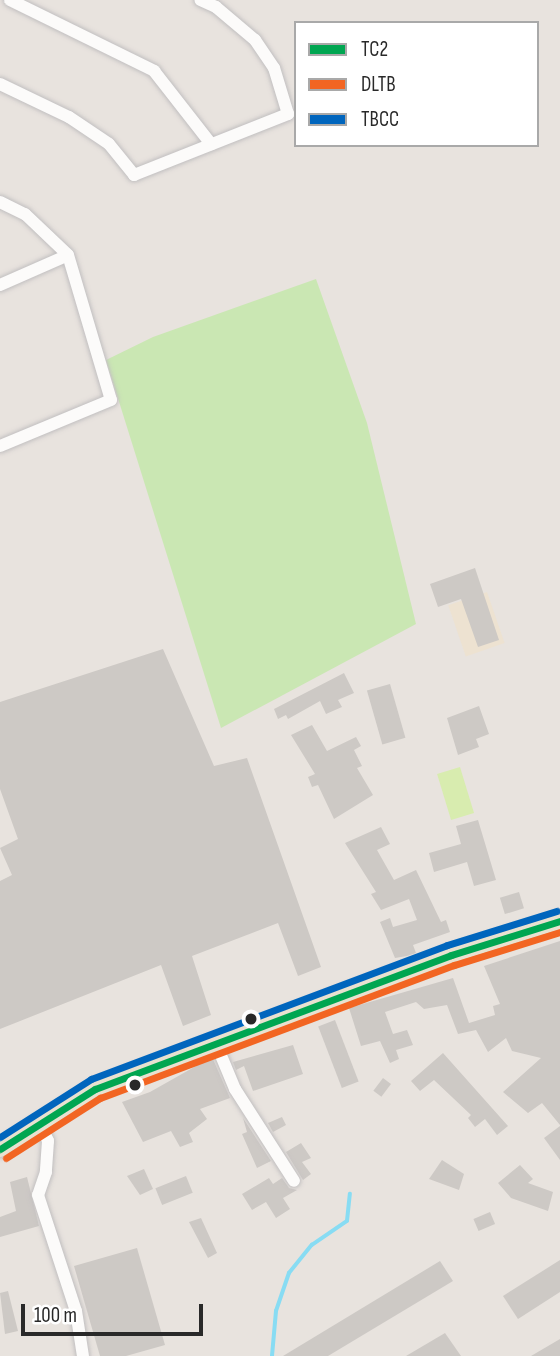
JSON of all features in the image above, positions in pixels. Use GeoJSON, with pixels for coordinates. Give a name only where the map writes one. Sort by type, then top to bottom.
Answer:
{"type":"FeatureCollection","features":[{"type":"Feature","properties":{"kind":"main road"},"geometry":{"type":"LineString","coordinates":[[0,1149],[95,1088],[215,1041],[485,943],[560,920]]}},
{"type":"Feature","properties":{"kind":"street"},"geometry":{"type":"LineString","coordinates":[[10,0],[154,71],[211,144]]}},
{"type":"Feature","properties":{"kind":"street"},"geometry":{"type":"LineString","coordinates":[[0,84],[69,117],[109,144],[134,176],[288,114],[274,68],[255,40],[216,7],[200,0]]}},
{"type":"Feature","properties":{"kind":"street"},"geometry":{"type":"LineString","coordinates":[[0,202],[25,214],[68,255],[111,400],[0,446]]}},
{"type":"Feature","properties":{"kind":"street"},"geometry":{"type":"LineString","coordinates":[[0,285],[68,255]]}},
{"type":"Feature","properties":{"kind":"street"},"geometry":{"type":"LineString","coordinates":[[215,1041],[235,1088],[294,1181]]}},
{"type":"Feature","properties":{"kind":"street"},"geometry":{"type":"LineString","coordinates":[[39,1123],[48,1141],[46,1172],[38,1195],[76,1311],[83,1356]]}},
{"type":"Feature","properties":{"kind":"shaded area"},"geometry":{"type":"Polygon","coordinates":[[[487,592],[505,643],[466,656],[448,605],[487,592]]]}},
{"type":"Feature","properties":{"kind":"green space"},"geometry":{"type":"Polygon","coordinates":[[[316,279],[367,423],[416,624],[221,728],[106,360],[153,337],[316,279]]]}},
{"type":"Feature","properties":{"kind":"green space"},"geometry":{"type":"Polygon","coordinates":[[[460,767],[474,813],[451,820],[437,774],[460,767]]]}},
{"type":"Feature","properties":{"kind":"building"},"geometry":{"type":"Polygon","coordinates":[[[475,568],[499,640],[478,647],[461,599],[438,607],[430,584],[475,568]]]}},
{"type":"Feature","properties":{"kind":"building"},"geometry":{"type":"Polygon","coordinates":[[[163,649],[214,766],[247,758],[321,967],[298,976],[278,923],[192,956],[211,1015],[183,1026],[161,965],[0,1029],[0,881],[12,875],[0,848],[18,839],[0,789],[0,702],[163,649]]]}},
{"type":"Feature","properties":{"kind":"building"},"geometry":{"type":"Polygon","coordinates":[[[344,673],[354,693],[338,700],[342,707],[326,714],[320,701],[288,719],[286,715],[278,719],[274,709],[344,673]]]}},
{"type":"Feature","properties":{"kind":"building"},"geometry":{"type":"Polygon","coordinates":[[[390,684],[405,738],[382,744],[367,691],[390,684]]]}},
{"type":"Feature","properties":{"kind":"building"},"geometry":{"type":"Polygon","coordinates":[[[479,706],[489,734],[476,739],[479,747],[458,755],[447,718],[479,706]]]}},
{"type":"Feature","properties":{"kind":"building"},"geometry":{"type":"Polygon","coordinates":[[[312,725],[327,751],[356,737],[361,746],[354,750],[362,766],[357,768],[373,795],[334,819],[318,785],[312,787],[308,777],[315,774],[291,735],[312,725]]]}},
{"type":"Feature","properties":{"kind":"building"},"geometry":{"type":"Polygon","coordinates":[[[478,820],[496,880],[474,886],[467,862],[434,872],[429,853],[461,844],[456,826],[478,820]]]}},
{"type":"Feature","properties":{"kind":"building"},"geometry":{"type":"Polygon","coordinates":[[[381,827],[390,844],[377,850],[394,880],[416,870],[441,922],[446,920],[450,932],[413,945],[416,953],[395,958],[380,922],[390,918],[393,927],[417,920],[409,899],[381,910],[371,894],[376,892],[345,843],[381,827]]]}},
{"type":"Feature","properties":{"kind":"building"},"geometry":{"type":"Polygon","coordinates":[[[519,892],[524,908],[505,914],[500,898],[519,892]]]}},
{"type":"Feature","properties":{"kind":"building"},"geometry":{"type":"Polygon","coordinates":[[[560,941],[560,1125],[542,1103],[528,1113],[503,1092],[541,1058],[512,1051],[506,1038],[488,1052],[476,1030],[458,1034],[447,1005],[424,1009],[416,1002],[385,1012],[393,1034],[407,1030],[413,1045],[396,1050],[399,1059],[390,1063],[380,1041],[361,1046],[349,1008],[453,978],[469,1023],[495,1015],[493,1006],[500,1004],[484,966],[560,941]]]}},
{"type":"Feature","properties":{"kind":"building"},"geometry":{"type":"Polygon","coordinates":[[[335,1020],[359,1082],[342,1088],[318,1026],[335,1020]]]}},
{"type":"Feature","properties":{"kind":"building"},"geometry":{"type":"Polygon","coordinates":[[[293,1045],[303,1074],[253,1091],[244,1066],[236,1070],[233,1062],[293,1045]]]}},
{"type":"Feature","properties":{"kind":"building"},"geometry":{"type":"Polygon","coordinates":[[[443,1053],[508,1126],[497,1135],[485,1119],[475,1127],[468,1118],[471,1115],[434,1080],[420,1091],[411,1081],[443,1053]]]}},
{"type":"Feature","properties":{"kind":"building"},"geometry":{"type":"Polygon","coordinates":[[[212,1057],[230,1098],[200,1109],[207,1119],[189,1133],[193,1142],[180,1147],[171,1131],[143,1142],[122,1102],[150,1092],[212,1057]]]}},
{"type":"Feature","properties":{"kind":"building"},"geometry":{"type":"Polygon","coordinates":[[[383,1078],[391,1084],[381,1097],[373,1091],[383,1078]]]}},
{"type":"Feature","properties":{"kind":"building"},"geometry":{"type":"Polygon","coordinates":[[[282,1117],[286,1125],[273,1132],[268,1123],[282,1117]]]}},
{"type":"Feature","properties":{"kind":"building"},"geometry":{"type":"Polygon","coordinates":[[[243,1118],[271,1161],[257,1168],[242,1134],[247,1132],[243,1118]]]}},
{"type":"Feature","properties":{"kind":"building"},"geometry":{"type":"Polygon","coordinates":[[[560,1126],[560,1160],[544,1138],[560,1126]]]}},
{"type":"Feature","properties":{"kind":"building"},"geometry":{"type":"Polygon","coordinates":[[[301,1143],[311,1158],[302,1162],[311,1174],[303,1180],[286,1152],[301,1143]]]}},
{"type":"Feature","properties":{"kind":"building"},"geometry":{"type":"Polygon","coordinates":[[[442,1160],[464,1174],[459,1190],[429,1179],[442,1160]]]}},
{"type":"Feature","properties":{"kind":"building"},"geometry":{"type":"Polygon","coordinates":[[[520,1165],[533,1179],[528,1183],[553,1192],[548,1211],[511,1198],[498,1183],[520,1165]]]}},
{"type":"Feature","properties":{"kind":"building"},"geometry":{"type":"Polygon","coordinates":[[[144,1169],[153,1189],[140,1195],[127,1176],[144,1169]]]}},
{"type":"Feature","properties":{"kind":"building"},"geometry":{"type":"Polygon","coordinates":[[[186,1176],[193,1193],[162,1205],[155,1188],[186,1176]]]}},
{"type":"Feature","properties":{"kind":"building"},"geometry":{"type":"Polygon","coordinates":[[[27,1177],[39,1226],[0,1237],[0,1217],[16,1211],[10,1182],[27,1177]]]}},
{"type":"Feature","properties":{"kind":"building"},"geometry":{"type":"Polygon","coordinates":[[[269,1178],[273,1184],[282,1178],[289,1188],[297,1190],[283,1198],[290,1209],[276,1218],[266,1202],[252,1210],[242,1194],[269,1178]]]}},
{"type":"Feature","properties":{"kind":"building"},"geometry":{"type":"Polygon","coordinates":[[[490,1212],[495,1224],[479,1231],[473,1219],[490,1212]]]}},
{"type":"Feature","properties":{"kind":"building"},"geometry":{"type":"Polygon","coordinates":[[[201,1218],[217,1253],[208,1258],[189,1222],[201,1218]]]}},
{"type":"Feature","properties":{"kind":"building"},"geometry":{"type":"Polygon","coordinates":[[[137,1248],[165,1345],[126,1356],[100,1356],[74,1266],[137,1248]]]}},
{"type":"Feature","properties":{"kind":"building"},"geometry":{"type":"Polygon","coordinates":[[[560,1260],[560,1292],[518,1319],[503,1296],[560,1260]]]}},
{"type":"Feature","properties":{"kind":"building"},"geometry":{"type":"Polygon","coordinates":[[[440,1261],[453,1281],[328,1356],[283,1356],[440,1261]]]}},
{"type":"Feature","properties":{"kind":"building"},"geometry":{"type":"Polygon","coordinates":[[[8,1291],[18,1331],[5,1334],[0,1293],[8,1291]]]}},
{"type":"Feature","properties":{"kind":"building"},"geometry":{"type":"Polygon","coordinates":[[[445,1333],[461,1356],[406,1356],[445,1333]]]}},
{"type":"Feature","properties":{"kind":"building"},"geometry":{"type":"Polygon","coordinates":[[[560,1339],[560,1356],[531,1356],[560,1339]]]}},
{"type":"Feature","properties":{"kind":"waterway"},"geometry":{"type":"LineString","coordinates":[[272,1356],[276,1311],[289,1273],[312,1245],[347,1221],[350,1194]]}},
{"type":"Feature","properties":{"kind":"transit line","name":"TBCC"},"geometry":{"type":"LineString","coordinates":[[0,1137],[91,1079],[447,945],[557,911]]}},
{"type":"Feature","properties":{"kind":"transit line","name":"TC2"},"geometry":{"type":"LineString","coordinates":[[0,1149],[95,1089],[451,955],[560,921]]}},
{"type":"Feature","properties":{"kind":"transit line","name":"DLTB"},"geometry":{"type":"LineString","coordinates":[[6,1158],[100,1098],[454,965],[560,932]]}}]}
